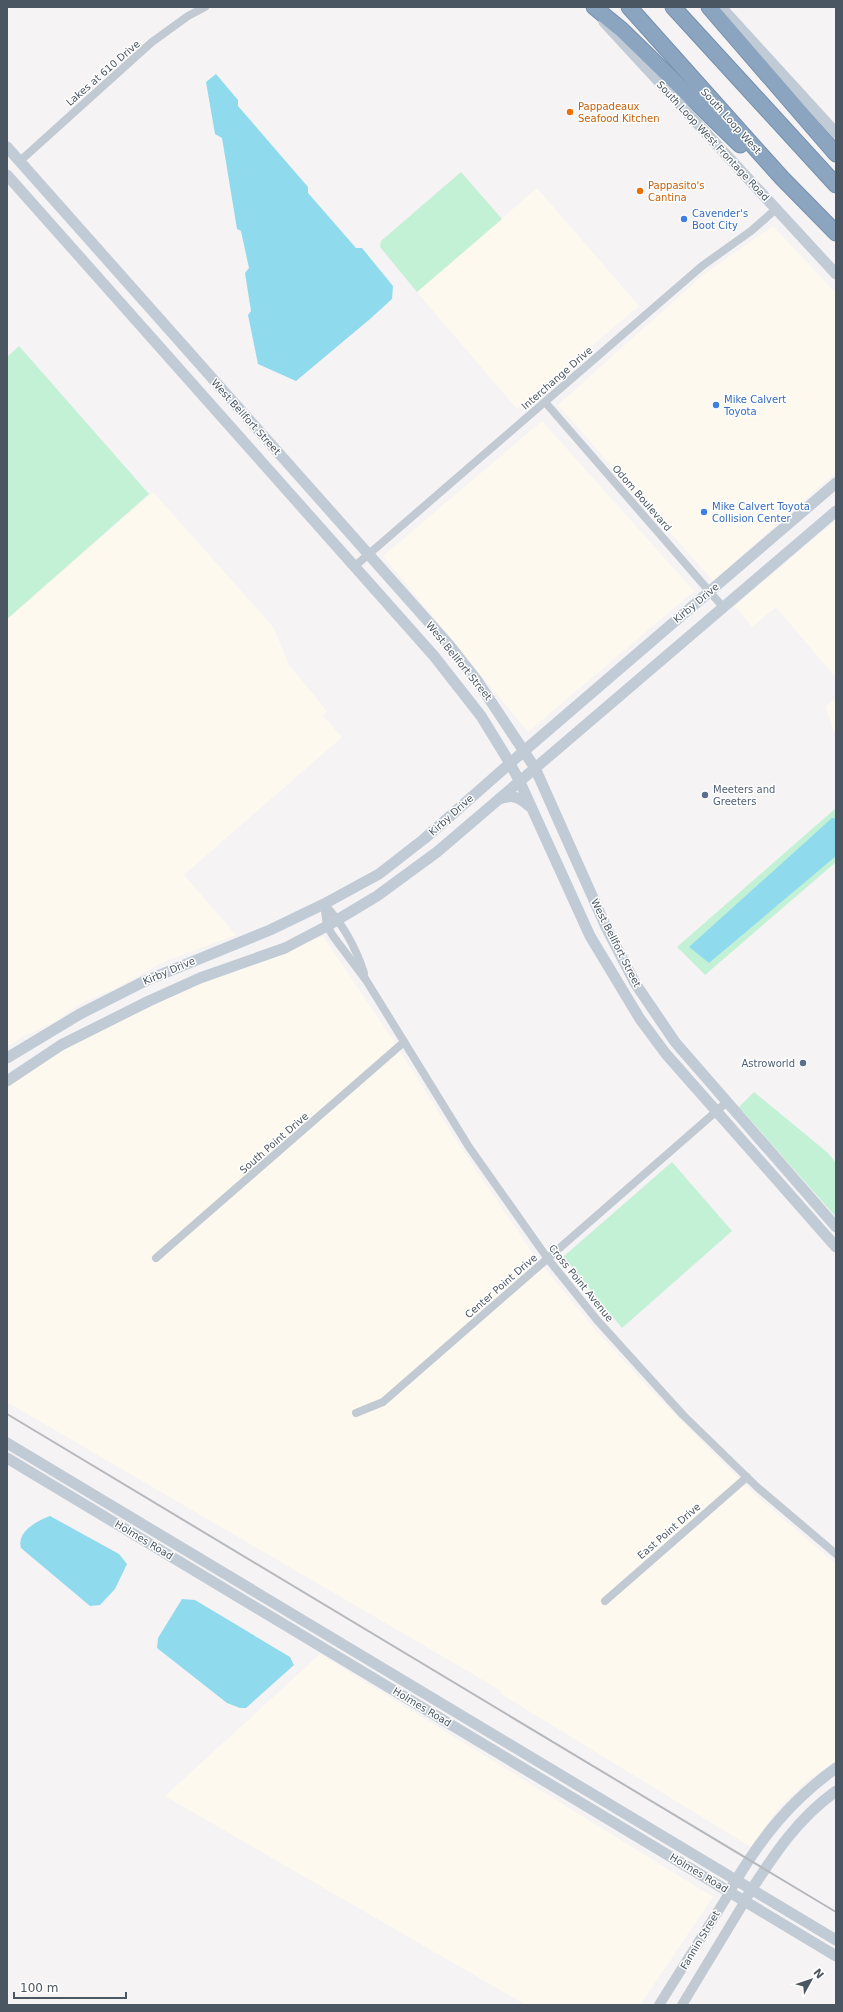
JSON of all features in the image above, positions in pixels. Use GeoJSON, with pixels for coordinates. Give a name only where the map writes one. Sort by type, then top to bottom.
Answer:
{"type":"FeatureCollection","features":[{"type":"Feature","properties":{"kind":"highway"},"geometry":{"type":"LineString","coordinates":[[594,7],[622,30],[764,169],[782,178]]}},
{"type":"Feature","properties":{"kind":"highway","name":"South Loop West"},"geometry":{"type":"LineString","coordinates":[[629,7],[782,178],[836,233]]}},
{"type":"Feature","properties":{"kind":"highway"},"geometry":{"type":"LineString","coordinates":[[673,7],[836,186]]}},
{"type":"Feature","properties":{"kind":"highway"},"geometry":{"type":"LineString","coordinates":[[709,7],[836,154]]}},
{"type":"Feature","properties":{"kind":"main road","name":"South Loop West Frontage Road"},"geometry":{"type":"LineString","coordinates":[[591,7],[658,83],[836,274]]}},
{"type":"Feature","properties":{"kind":"main road"},"geometry":{"type":"LineString","coordinates":[[721,7],[836,133]]}},
{"type":"Feature","properties":{"kind":"main road","name":"West Bellfort Street"},"geometry":{"type":"LineString","coordinates":[[7,147],[450,646],[478,682],[535,768],[606,927],[635,983],[653,1012],[675,1042],[836,1227]]}},
{"type":"Feature","properties":{"kind":"main road"},"geometry":{"type":"LineString","coordinates":[[7,160],[20,161]]}},
{"type":"Feature","properties":{"kind":"main road"},"geometry":{"type":"LineString","coordinates":[[7,174],[17,171],[22,173],[45,198],[52,198]]}},
{"type":"Feature","properties":{"kind":"main road","name":"West Bellfort Street"},"geometry":{"type":"LineString","coordinates":[[7,174],[434,656],[481,716],[519,780],[590,936],[640,1019],[666,1054],[836,1247]]}},
{"type":"Feature","properties":{"kind":"main road"},"geometry":{"type":"LineString","coordinates":[[125,308],[139,296]]}},
{"type":"Feature","properties":{"kind":"main road"},"geometry":{"type":"LineString","coordinates":[[198,390],[212,378]]}},
{"type":"Feature","properties":{"kind":"main road"},"geometry":{"type":"LineString","coordinates":[[270,470],[283,458]]}},
{"type":"Feature","properties":{"kind":"main road","name":"Kirby Drive"},"geometry":{"type":"LineString","coordinates":[[7,1058],[80,1014],[145,981],[270,930],[324,904],[385,869],[424,839],[510,763],[836,484]]}},
{"type":"Feature","properties":{"kind":"main road","name":"Kirby Drive"},"geometry":{"type":"LineString","coordinates":[[7,1081],[61,1045],[149,1001],[200,978],[285,948],[328,926],[377,896],[423,863],[836,511]]}},
{"type":"Feature","properties":{"kind":"main road"},"geometry":{"type":"LineString","coordinates":[[434,656],[450,646]]}},
{"type":"Feature","properties":{"kind":"main road"},"geometry":{"type":"LineString","coordinates":[[496,800],[507,796],[515,796],[521,799],[533,810]]}},
{"type":"Feature","properties":{"kind":"main road"},"geometry":{"type":"LineString","coordinates":[[590,936],[606,927]]}},
{"type":"Feature","properties":{"kind":"main road"},"geometry":{"type":"LineString","coordinates":[[192,961],[200,978]]}},
{"type":"Feature","properties":{"kind":"main road"},"geometry":{"type":"LineString","coordinates":[[80,1014],[89,1031]]}},
{"type":"Feature","properties":{"kind":"main road","name":"Holmes Road"},"geometry":{"type":"LineString","coordinates":[[7,1443],[836,1940]]}},
{"type":"Feature","properties":{"kind":"main road","name":"Holmes Road"},"geometry":{"type":"LineString","coordinates":[[7,1458],[836,1956]]}},
{"type":"Feature","properties":{"kind":"main road"},"geometry":{"type":"LineString","coordinates":[[169,1555],[175,1544]]}},
{"type":"Feature","properties":{"kind":"main road"},"geometry":{"type":"LineString","coordinates":[[355,1667],[361,1656]]}},
{"type":"Feature","properties":{"kind":"main road","name":"Fannin Street"},"geometry":{"type":"LineString","coordinates":[[730,1892],[768,1831],[808,1789],[836,1768]]}},
{"type":"Feature","properties":{"kind":"main road"},"geometry":{"type":"LineString","coordinates":[[542,1779],[549,1769]]}},
{"type":"Feature","properties":{"kind":"main road"},"geometry":{"type":"LineString","coordinates":[[808,1789],[820,1804]]}},
{"type":"Feature","properties":{"kind":"main road","name":"Fannin Street"},"geometry":{"type":"LineString","coordinates":[[745,1901],[783,1842],[820,1804],[836,1791]]}},
{"type":"Feature","properties":{"kind":"street","name":"Lakes at 610 Drive"},"geometry":{"type":"LineString","coordinates":[[20,161],[152,42],[188,16],[205,7]]}},
{"type":"Feature","properties":{"kind":"street","name":"Interchange Drive"},"geometry":{"type":"LineString","coordinates":[[355,566],[716,255],[751,231],[776,209]]}},
{"type":"Feature","properties":{"kind":"street","name":"Odom Boulevard"},"geometry":{"type":"LineString","coordinates":[[545,402],[723,607]]}},
{"type":"Feature","properties":{"kind":"street","name":"Cross Point Avenue"},"geometry":{"type":"LineString","coordinates":[[324,904],[338,919],[360,962],[366,980]]}},
{"type":"Feature","properties":{"kind":"street","name":"Cross Point Avenue"},"geometry":{"type":"LineString","coordinates":[[324,904],[328,926],[366,980],[469,1147],[548,1259],[597,1320],[653,1383],[780,1508],[836,1554]]}},
{"type":"Feature","properties":{"kind":"street","name":"South Point Drive"},"geometry":{"type":"LineString","coordinates":[[156,1258],[404,1042]]}},
{"type":"Feature","properties":{"kind":"street","name":"Center Point Drive"},"geometry":{"type":"LineString","coordinates":[[356,1413],[383,1402],[727,1102]]}},
{"type":"Feature","properties":{"kind":"street","name":"East Point Drive"},"geometry":{"type":"LineString","coordinates":[[605,1601],[747,1477]]}},
{"type":"Feature","properties":{"kind":"street","name":"Fannin Street"},"geometry":{"type":"LineString","coordinates":[[659,2005],[730,1892]]}},
{"type":"Feature","properties":{"kind":"street","name":"Fannin Street"},"geometry":{"type":"LineString","coordinates":[[682,2005],[745,1901]]}},
{"type":"Feature","properties":{"kind":"shaded area"},"geometry":{"type":"Polygon","coordinates":[[[537,188],[639,306],[517,409],[417,292],[537,188]]]}},
{"type":"Feature","properties":{"kind":"shaded area"},"geometry":{"type":"Polygon","coordinates":[[[773,226],[836,293],[836,472],[713,581],[558,405],[703,275],[773,226]]]}},
{"type":"Feature","properties":{"kind":"shaded area"},"geometry":{"type":"Polygon","coordinates":[[[542,421],[694,591],[528,732],[383,556],[542,421]]]}},
{"type":"Feature","properties":{"kind":"shaded area"},"geometry":{"type":"Polygon","coordinates":[[[153,492],[274,628],[289,665],[327,711],[323,716],[342,737],[184,875],[236,935],[161,963],[115,989],[81,1003],[56,1021],[24,1036],[7,1047],[7,620],[153,492]]]}},
{"type":"Feature","properties":{"kind":"shaded area"},"geometry":{"type":"Polygon","coordinates":[[[836,520],[836,678],[776,607],[752,627],[735,606],[836,520]]]}},
{"type":"Feature","properties":{"kind":"shaded area"},"geometry":{"type":"Polygon","coordinates":[[[836,698],[836,734],[833,730],[826,706],[836,698]]]}},
{"type":"Feature","properties":{"kind":"shaded area"},"geometry":{"type":"Polygon","coordinates":[[[323,936],[391,1037],[458,1143],[534,1255],[592,1326],[647,1386],[753,1493],[836,1564],[836,1761],[808,1780],[777,1810],[751,1847],[501,1694],[500,1690],[7,1402],[7,1086],[72,1045],[186,988],[323,936]]]}},
{"type":"Feature","properties":{"kind":"shaded area"},"geometry":{"type":"Polygon","coordinates":[[[320,1654],[713,1897],[640,2005],[526,2005],[165,1796],[320,1654]]]}},
{"type":"Feature","properties":{"kind":"green space"},"geometry":{"type":"Polygon","coordinates":[[[461,172],[502,219],[417,292],[380,247],[381,241],[461,172]]]}},
{"type":"Feature","properties":{"kind":"green space"},"geometry":{"type":"Polygon","coordinates":[[[19,346],[149,494],[7,619],[7,357],[19,346]]]}},
{"type":"Feature","properties":{"kind":"green space"},"geometry":{"type":"Polygon","coordinates":[[[836,808],[836,862],[705,975],[677,947],[836,808]]]}},
{"type":"Feature","properties":{"kind":"green space"},"geometry":{"type":"Polygon","coordinates":[[[754,1092],[828,1153],[836,1163],[836,1217],[739,1107],[754,1092]]]}},
{"type":"Feature","properties":{"kind":"green space"},"geometry":{"type":"Polygon","coordinates":[[[672,1162],[732,1231],[622,1328],[563,1257],[672,1162]]]}},
{"type":"Feature","properties":{"kind":"water"},"geometry":{"type":"Polygon","coordinates":[[[216,74],[238,100],[238,106],[308,187],[308,193],[356,248],[362,248],[393,286],[392,299],[296,381],[258,364],[248,315],[251,311],[245,273],[249,268],[241,231],[237,229],[222,138],[215,134],[206,82],[216,74]]]}},
{"type":"Feature","properties":{"kind":"water"},"geometry":{"type":"Polygon","coordinates":[[[832,818],[836,818],[836,856],[709,963],[689,947],[832,818]]]}},
{"type":"Feature","properties":{"kind":"water"},"geometry":{"type":"Polygon","coordinates":[[[50,1516],[119,1554],[127,1564],[115,1589],[100,1605],[90,1606],[21,1548],[20,1542],[25,1532],[40,1520],[50,1516]]]}},
{"type":"Feature","properties":{"kind":"water"},"geometry":{"type":"Polygon","coordinates":[[[182,1599],[195,1600],[290,1657],[294,1665],[246,1708],[240,1708],[227,1703],[157,1648],[158,1638],[182,1599]]]}},
{"type":"Feature","properties":{"kind":"railway"},"geometry":{"type":"LineString","coordinates":[[7,1414],[836,1912]]}},
{"type":"Feature","properties":{"kind":"place","name":"Pappadeaux Seafood Kitchen"},"geometry":{"type":"Point","coordinates":[570,112]}},
{"type":"Feature","properties":{"kind":"place","name":"Pappasito's Cantina"},"geometry":{"type":"Point","coordinates":[640,191]}},
{"type":"Feature","properties":{"kind":"place","name":"Cavender's Boot City"},"geometry":{"type":"Point","coordinates":[684,219]}},
{"type":"Feature","properties":{"kind":"place","name":"Mike Calvert Toyota"},"geometry":{"type":"Point","coordinates":[716,405]}},
{"type":"Feature","properties":{"kind":"place","name":"Mike Calvert Toyota Collision Center"},"geometry":{"type":"Point","coordinates":[704,512]}},
{"type":"Feature","properties":{"kind":"place","name":"Meeters and Greeters"},"geometry":{"type":"Point","coordinates":[705,795]}},
{"type":"Feature","properties":{"kind":"place","name":"Astroworld"},"geometry":{"type":"Point","coordinates":[803,1063]}}]}
